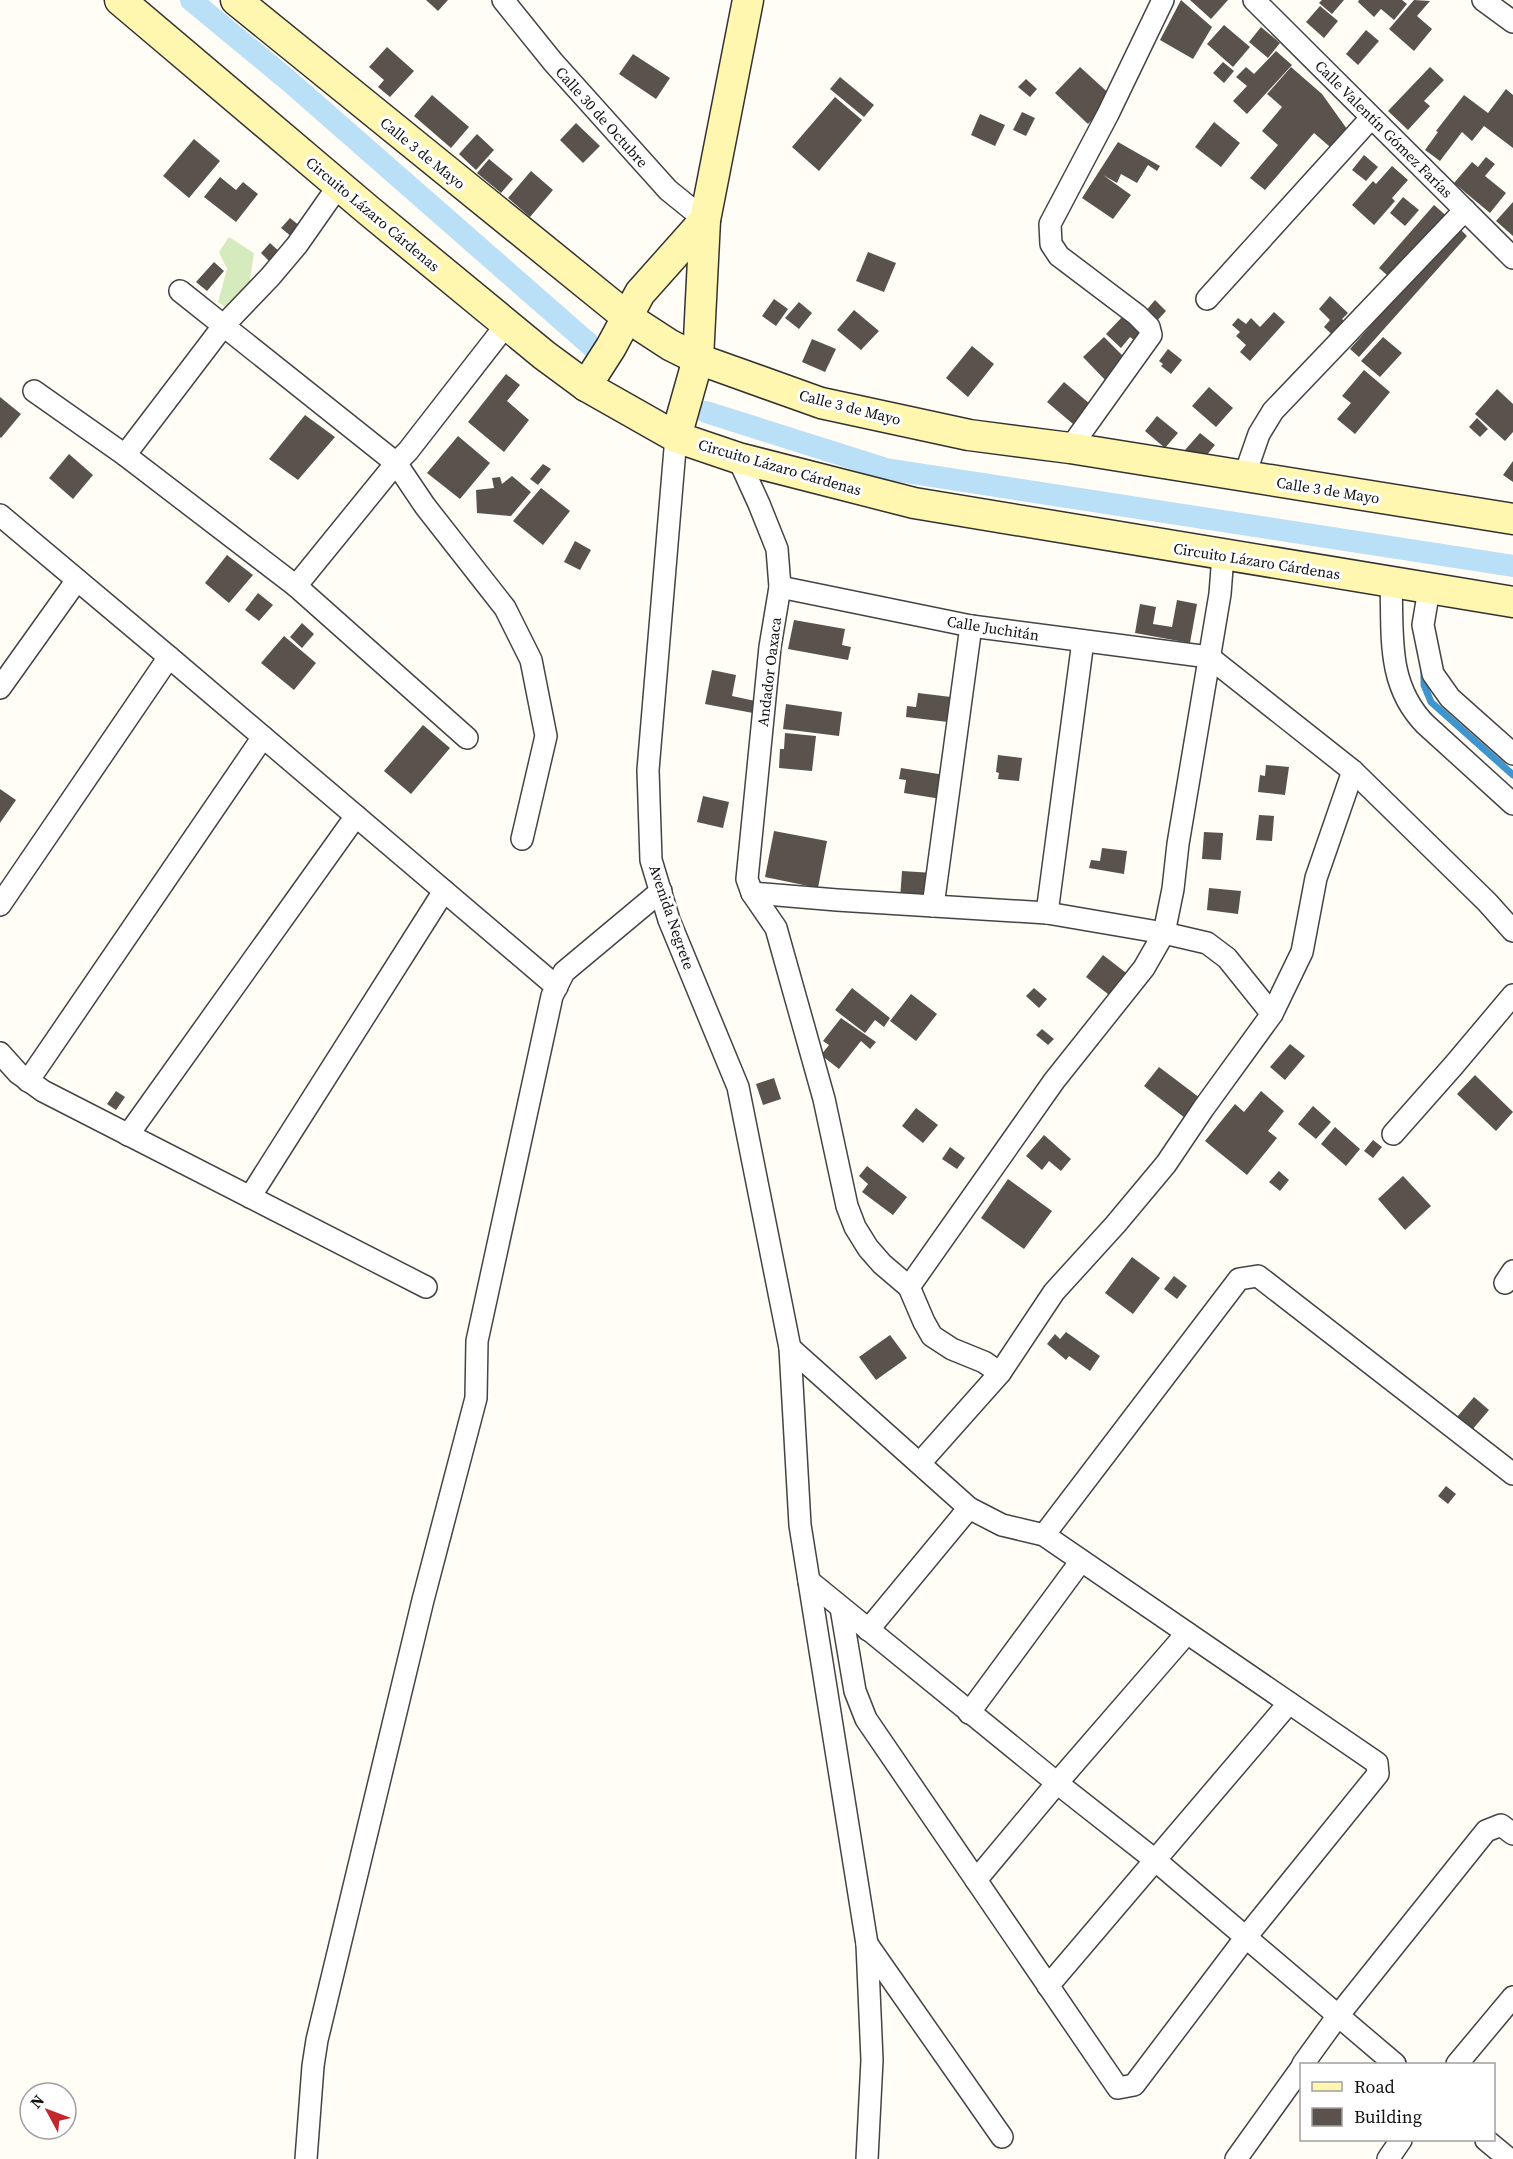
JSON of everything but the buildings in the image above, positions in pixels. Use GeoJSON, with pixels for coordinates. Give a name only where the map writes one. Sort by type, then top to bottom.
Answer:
{"type":"FeatureCollection","features":[{"type":"Feature","properties":{"kind":"street","name":"Circuito Lázaro Cárdenas"},"geometry":{"type":"LineString","coordinates":[[120,0],[506,326],[586,386],[676,437],[738,458],[914,503],[1513,602]]}},
{"type":"Feature","properties":{"kind":"street","name":"Calle 3 de Mayo"},"geometry":{"type":"LineString","coordinates":[[236,0],[627,317],[670,345],[698,359],[821,403],[969,435],[1071,448],[1513,519]]}},
{"type":"Feature","properties":{"kind":"street"},"geometry":{"type":"LineString","coordinates":[[676,437],[698,359],[705,220],[748,0]]}},
{"type":"Feature","properties":{"kind":"street"},"geometry":{"type":"LineString","coordinates":[[1071,448],[1151,335],[1149,327],[1137,315],[1059,256],[1051,244],[1050,224],[1108,114],[1163,0]]}},
{"type":"Feature","properties":{"kind":"street","name":"Calle Valentín Gómez Farías"},"geometry":{"type":"LineString","coordinates":[[1254,0],[1513,258]]}},
{"type":"Feature","properties":{"kind":"street"},"geometry":{"type":"LineString","coordinates":[[1483,0],[1513,22]]}},
{"type":"Feature","properties":{"kind":"street","name":"Calle 30 de Octubre"},"geometry":{"type":"LineString","coordinates":[[505,3],[602,118],[668,190],[705,220]]}},
{"type":"Feature","properties":{"kind":"street"},"geometry":{"type":"LineString","coordinates":[[1207,299],[1371,118]]}},
{"type":"Feature","properties":{"kind":"street"},"geometry":{"type":"LineString","coordinates":[[125,454],[224,325],[297,245],[339,185]]}},
{"type":"Feature","properties":{"kind":"street"},"geometry":{"type":"LineString","coordinates":[[1244,477],[1259,434],[1273,411],[1465,210]]}},
{"type":"Feature","properties":{"kind":"street"},"geometry":{"type":"LineString","coordinates":[[586,386],[611,347],[640,293],[705,220]]}},
{"type":"Feature","properties":{"kind":"street"},"geometry":{"type":"LineString","coordinates":[[180,291],[396,463],[425,506],[505,608],[531,660],[546,736],[522,839]]}},
{"type":"Feature","properties":{"kind":"street"},"geometry":{"type":"LineString","coordinates":[[296,586],[408,451],[506,326]]}},
{"type":"Feature","properties":{"kind":"street"},"geometry":{"type":"LineString","coordinates":[[33,391],[125,454],[296,586],[467,738]]}},
{"type":"Feature","properties":{"kind":"street","name":"Avenida Negrete"},"geometry":{"type":"LineString","coordinates":[[676,437],[648,770],[651,860],[669,920],[738,1087],[789,1348],[800,1525],[867,1944],[872,2060],[867,2159]]}},
{"type":"Feature","properties":{"kind":"street","name":"Andador Oaxaca"},"geometry":{"type":"LineString","coordinates":[[738,458],[777,549],[780,587],[770,647],[748,867],[747,879],[752,893]]}},
{"type":"Feature","properties":{"kind":"street"},"geometry":{"type":"LineString","coordinates":[[0,515],[557,987]]}},
{"type":"Feature","properties":{"kind":"street"},"geometry":{"type":"LineString","coordinates":[[909,1287],[1054,1081],[1144,968],[1164,933],[1220,594],[1223,555]]}},
{"type":"Feature","properties":{"kind":"street"},"geometry":{"type":"LineString","coordinates":[[0,688],[78,580]]}},
{"type":"Feature","properties":{"kind":"street"},"geometry":{"type":"LineString","coordinates":[[1391,582],[1392,648],[1397,678],[1413,712],[1513,804]]}},
{"type":"Feature","properties":{"kind":"street","name":"Calle Juchitán"},"geometry":{"type":"LineString","coordinates":[[780,587],[971,626],[1209,657]]}},
{"type":"Feature","properties":{"kind":"street"},"geometry":{"type":"LineString","coordinates":[[1429,589],[1423,625],[1433,674],[1450,698],[1513,754]]}},
{"type":"Feature","properties":{"kind":"street"},"geometry":{"type":"LineString","coordinates":[[933,906],[971,626]]}},
{"type":"Feature","properties":{"kind":"street"},"geometry":{"type":"LineString","coordinates":[[1047,913],[1083,641]]}},
{"type":"Feature","properties":{"kind":"street"},"geometry":{"type":"LineString","coordinates":[[0,905],[169,657]]}},
{"type":"Feature","properties":{"kind":"street"},"geometry":{"type":"LineString","coordinates":[[1209,657],[1353,771],[1487,902],[1513,931]]}},
{"type":"Feature","properties":{"kind":"street"},"geometry":{"type":"LineString","coordinates":[[28,1081],[263,737]]}},
{"type":"Feature","properties":{"kind":"street"},"geometry":{"type":"LineString","coordinates":[[920,1463],[1000,1373],[1054,1292],[1166,1164],[1203,1108],[1272,1014],[1302,952],[1316,878],[1353,771]]}},
{"type":"Feature","properties":{"kind":"street"},"geometry":{"type":"LineString","coordinates":[[128,1135],[356,816]]}},
{"type":"Feature","properties":{"kind":"street"},"geometry":{"type":"LineString","coordinates":[[250,1197],[444,891]]}},
{"type":"Feature","properties":{"kind":"street"},"geometry":{"type":"LineString","coordinates":[[306,2159],[317,2040],[423,1600],[476,1398],[477,1341],[552,996],[564,972],[661,891]]}},
{"type":"Feature","properties":{"kind":"street"},"geometry":{"type":"LineString","coordinates":[[752,893],[1047,913],[1164,933],[1208,944],[1227,958],[1272,1014]]}},
{"type":"Feature","properties":{"kind":"street"},"geometry":{"type":"LineString","coordinates":[[752,893],[776,928],[824,1099],[847,1206],[855,1227],[868,1248],[882,1264],[909,1287],[924,1322],[933,1336],[952,1349],[984,1362],[1000,1373]]}},
{"type":"Feature","properties":{"kind":"street"},"geometry":{"type":"LineString","coordinates":[[1393,1134],[1513,995]]}},
{"type":"Feature","properties":{"kind":"street"},"geometry":{"type":"LineString","coordinates":[[0,1053],[28,1081],[44,1091],[426,1287]]}},
{"type":"Feature","properties":{"kind":"street"},"geometry":{"type":"LineString","coordinates":[[1044,1535],[1239,1279],[1258,1276],[1513,1474]]}},
{"type":"Feature","properties":{"kind":"street"},"geometry":{"type":"LineString","coordinates":[[789,1348],[969,1508],[1002,1525],[1044,1535],[1377,1763],[1378,1774],[1246,1937],[1134,2085],[1118,2088],[866,1719],[855,1691],[841,1608]]}},
{"type":"Feature","properties":{"kind":"street"},"geometry":{"type":"LineString","coordinates":[[868,1630],[969,1508]]}},
{"type":"Feature","properties":{"kind":"street"},"geometry":{"type":"LineString","coordinates":[[969,1713],[1081,1561]]}},
{"type":"Feature","properties":{"kind":"street"},"geometry":{"type":"LineString","coordinates":[[809,1581],[1057,1784],[1155,1860],[1394,2063]]}},
{"type":"Feature","properties":{"kind":"street"},"geometry":{"type":"LineString","coordinates":[[976,1880],[1187,1633]]}},
{"type":"Feature","properties":{"kind":"street"},"geometry":{"type":"LineString","coordinates":[[1048,1986],[1289,1703]]}},
{"type":"Feature","properties":{"kind":"street"},"geometry":{"type":"LineString","coordinates":[[1304,2063],[1337,2017],[1486,1831],[1501,1824],[1513,1834]]}},
{"type":"Feature","properties":{"kind":"street"},"geometry":{"type":"LineString","coordinates":[[867,1944],[1002,2137]]}},
{"type":"Feature","properties":{"kind":"street"},"geometry":{"type":"LineString","coordinates":[[1458,2063],[1513,1996]]}},
{"type":"Feature","properties":{"kind":"street"},"geometry":{"type":"LineString","coordinates":[[1236,2159],[1300,2069]]}},
{"type":"Feature","properties":{"kind":"street"},"geometry":{"type":"LineString","coordinates":[[1388,2159],[1400,2141]]}},
{"type":"Feature","properties":{"kind":"street"},"geometry":{"type":"LineString","coordinates":[[1488,2141],[1509,2159]]}},
{"type":"Feature","properties":{"kind":"green space"},"geometry":{"type":"Polygon","coordinates":[[[229,237],[254,253],[247,300],[231,311],[218,302],[227,269],[219,252],[229,237]]]}},
{"type":"Feature","properties":{"kind":"waterway"},"geometry":{"type":"LineString","coordinates":[[191,0],[289,81],[604,357]]}},
{"type":"Feature","properties":{"kind":"waterway"},"geometry":{"type":"LineString","coordinates":[[706,412],[886,469],[1513,566]]}},
{"type":"Feature","properties":{"kind":"waterway"},"geometry":{"type":"LineString","coordinates":[[1424,672],[1424,685],[1431,702],[1513,775]]}}]}
